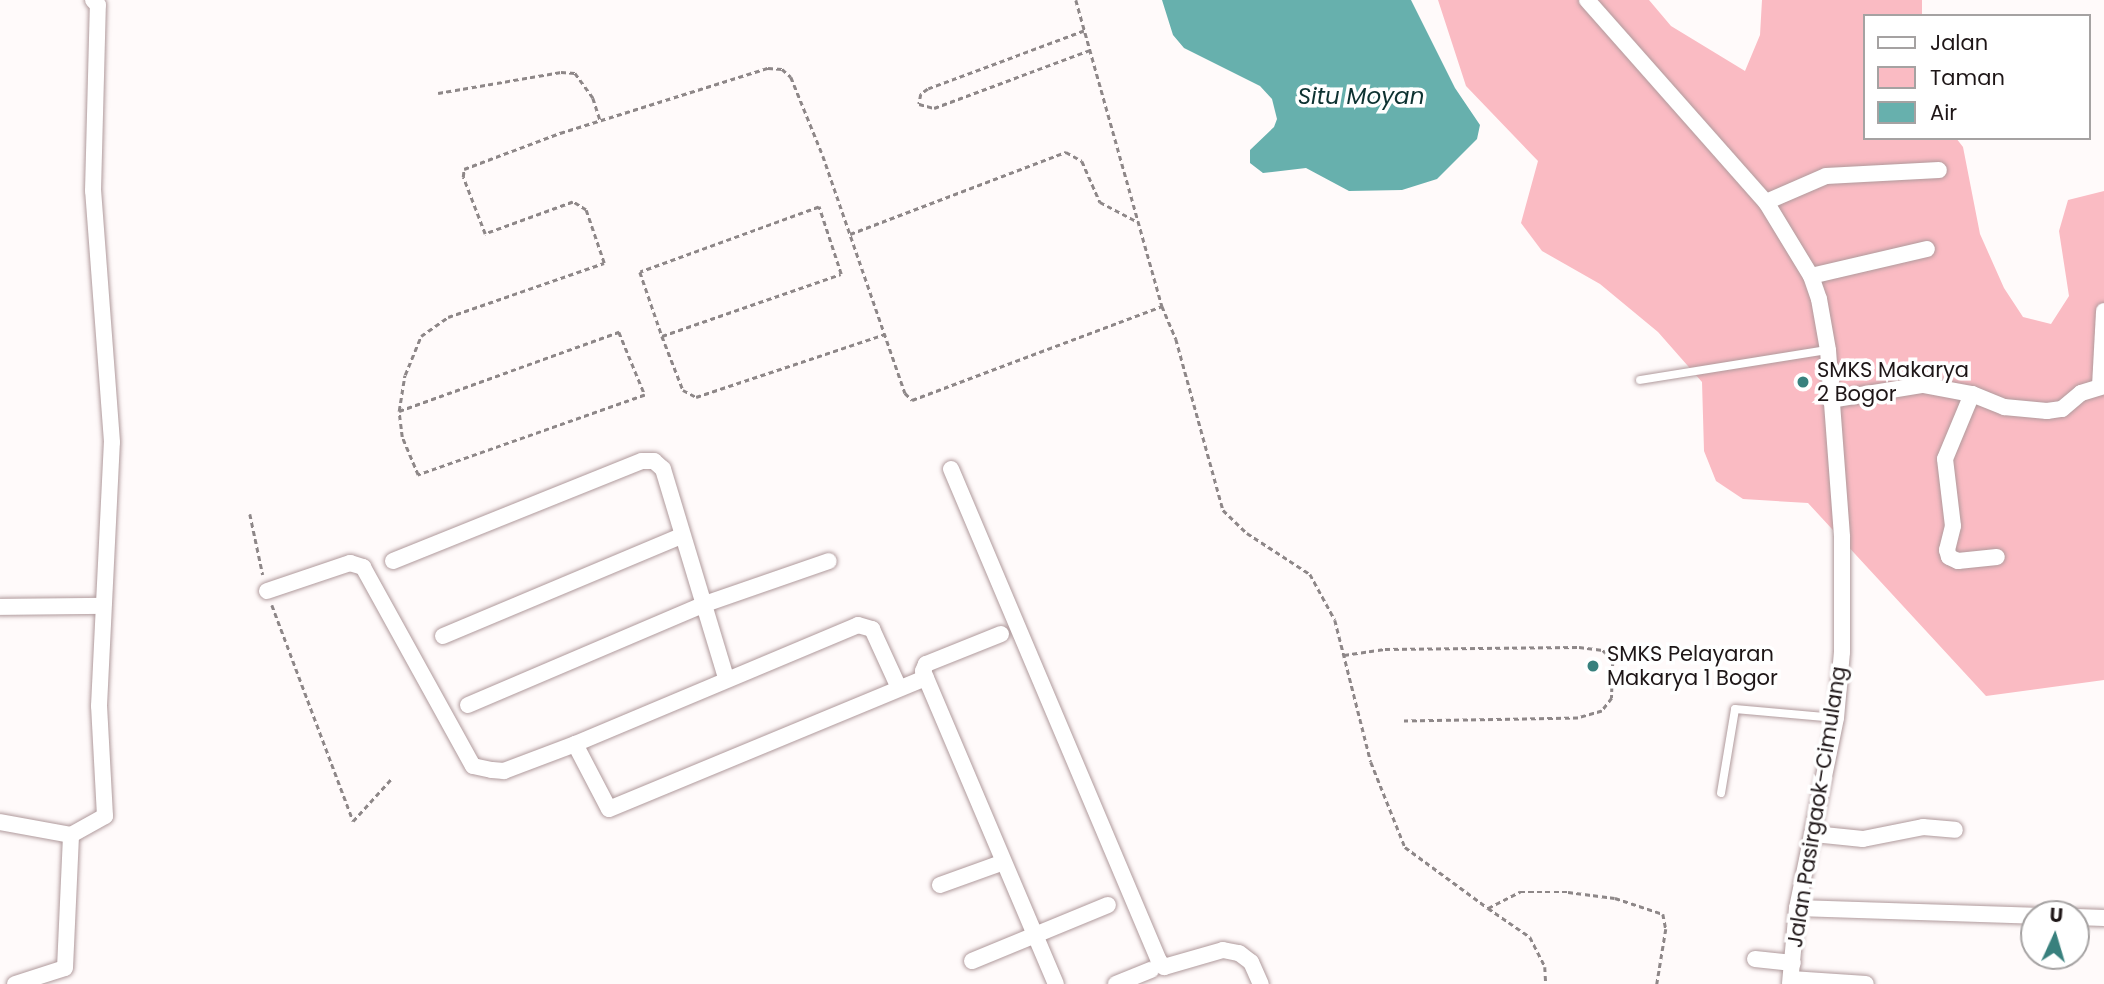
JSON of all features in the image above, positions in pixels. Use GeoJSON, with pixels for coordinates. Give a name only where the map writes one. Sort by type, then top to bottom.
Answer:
{"type":"FeatureCollection","features":[{"type":"Feature","properties":{"kind":"street"},"geometry":{"type":"LineString","coordinates":[[0,822],[71,835],[105,816],[99,706],[111,442],[93,191],[97,5],[93,0]]}},
{"type":"Feature","properties":{"kind":"street","name":"Jalan Pasirgaok–Cimulang"},"geometry":{"type":"LineString","coordinates":[[1587,0],[1766,202],[1811,276],[1828,351],[1842,537],[1842,652],[1836,718],[1797,908],[1792,975]]}},
{"type":"Feature","properties":{"kind":"street"},"geometry":{"type":"LineString","coordinates":[[1766,202],[1826,176],[1940,170]]}},
{"type":"Feature","properties":{"kind":"street"},"geometry":{"type":"LineString","coordinates":[[1811,276],[1927,249]]}},
{"type":"Feature","properties":{"kind":"street"},"geometry":{"type":"LineString","coordinates":[[1830,400],[1923,385],[1972,394],[2004,407],[2047,411],[2062,409],[2081,393],[2102,386],[2104,311]]}},
{"type":"Feature","properties":{"kind":"street"},"geometry":{"type":"LineString","coordinates":[[1972,394],[1945,459],[1953,526],[1947,550],[1949,557],[1958,561],[1997,557]]}},
{"type":"Feature","properties":{"kind":"street"},"geometry":{"type":"LineString","coordinates":[[393,561],[642,461],[654,461],[663,469],[681,536],[726,678]]}},
{"type":"Feature","properties":{"kind":"street"},"geometry":{"type":"LineString","coordinates":[[951,469],[1159,961],[1164,967],[1223,950],[1240,953],[1251,962],[1261,984]]}},
{"type":"Feature","properties":{"kind":"street"},"geometry":{"type":"LineString","coordinates":[[443,636],[681,536]]}},
{"type":"Feature","properties":{"kind":"street"},"geometry":{"type":"LineString","coordinates":[[468,705],[702,605],[829,561]]}},
{"type":"Feature","properties":{"kind":"street"},"geometry":{"type":"LineString","coordinates":[[267,591],[350,564],[363,567],[473,766],[504,771],[575,744],[726,678],[866,624],[899,688]]}},
{"type":"Feature","properties":{"kind":"street"},"geometry":{"type":"LineString","coordinates":[[0,607],[102,607]]}},
{"type":"Feature","properties":{"kind":"street"},"geometry":{"type":"LineString","coordinates":[[1001,634],[922,667],[1001,863],[1056,984]]}},
{"type":"Feature","properties":{"kind":"street"},"geometry":{"type":"LineString","coordinates":[[575,744],[609,809],[926,678]]}},
{"type":"Feature","properties":{"kind":"street"},"geometry":{"type":"LineString","coordinates":[[1814,835],[1863,839],[1923,827],[1955,830]]}},
{"type":"Feature","properties":{"kind":"street"},"geometry":{"type":"LineString","coordinates":[[15,984],[65,968],[71,835]]}},
{"type":"Feature","properties":{"kind":"street"},"geometry":{"type":"LineString","coordinates":[[940,885],[1001,863]]}},
{"type":"Feature","properties":{"kind":"street"},"geometry":{"type":"LineString","coordinates":[[972,961],[1108,905]]}},
{"type":"Feature","properties":{"kind":"street"},"geometry":{"type":"LineString","coordinates":[[1797,908],[2020,916]]}},
{"type":"Feature","properties":{"kind":"street"},"geometry":{"type":"LineString","coordinates":[[1755,959],[1792,975],[1867,984]]}},
{"type":"Feature","properties":{"kind":"street"},"geometry":{"type":"LineString","coordinates":[[1116,984],[1151,970]]}},
{"type":"Feature","properties":{"kind":"lane"},"geometry":{"type":"LineString","coordinates":[[1640,380],[1828,351]]}},
{"type":"Feature","properties":{"kind":"lane"},"geometry":{"type":"LineString","coordinates":[[1721,793],[1735,709],[1836,718]]}},
{"type":"Feature","properties":{"kind":"path"},"geometry":{"type":"LineString","coordinates":[[1076,0],[1162,306],[1176,339],[1223,510],[1247,533],[1310,575],[1335,620],[1371,762],[1405,847],[1530,937],[1545,967],[1546,984]]}},
{"type":"Feature","properties":{"kind":"path"},"geometry":{"type":"LineString","coordinates":[[1084,30],[928,89],[921,94],[919,104],[934,108],[1090,50]]}},
{"type":"Feature","properties":{"kind":"path"},"geometry":{"type":"LineString","coordinates":[[399,411],[619,332],[645,395],[426,475],[418,475],[409,458],[399,411],[405,375],[421,336],[448,317],[604,263],[581,204],[573,202],[485,234],[463,177],[464,169],[600,120],[768,68],[782,69],[791,77],[885,334],[912,400],[1162,306]]}},
{"type":"Feature","properties":{"kind":"path"},"geometry":{"type":"LineString","coordinates":[[438,93],[561,72],[575,73],[593,98],[600,120]]}},
{"type":"Feature","properties":{"kind":"path"},"geometry":{"type":"LineString","coordinates":[[850,234],[1066,152],[1082,161],[1100,202],[1138,222]]}},
{"type":"Feature","properties":{"kind":"path"},"geometry":{"type":"LineString","coordinates":[[662,336],[841,274],[819,207],[640,272],[662,336],[683,390],[696,397],[885,334]]}},
{"type":"Feature","properties":{"kind":"path"},"geometry":{"type":"LineString","coordinates":[[250,514],[267,591],[353,821],[392,778]]}},
{"type":"Feature","properties":{"kind":"path"},"geometry":{"type":"LineString","coordinates":[[1344,655],[1385,649],[1579,647],[1603,650],[1613,661],[1612,698],[1602,711],[1578,718],[1404,721]]}},
{"type":"Feature","properties":{"kind":"path"},"geometry":{"type":"LineString","coordinates":[[1488,908],[1520,892],[1568,892],[1615,898],[1663,914],[1666,929],[1657,984]]}},
{"type":"Feature","properties":{"kind":"green space"},"geometry":{"type":"Polygon","coordinates":[[[1438,0],[1649,0],[1671,26],[1745,71],[1760,35],[1762,0],[1922,0],[1922,14],[1862,14],[1862,140],[1958,140],[1963,147],[1980,234],[2004,288],[2023,317],[2051,324],[2069,296],[2059,231],[2068,200],[2104,191],[2104,680],[1986,696],[1808,503],[1743,499],[1716,481],[1704,451],[1702,382],[1658,332],[1600,284],[1542,251],[1521,223],[1538,161],[1466,86],[1438,0]]]}},
{"type":"Feature","properties":{"kind":"water","name":"Situ Moyan"},"geometry":{"type":"Polygon","coordinates":[[[1162,0],[1411,0],[1455,88],[1480,125],[1477,139],[1437,179],[1402,190],[1349,191],[1306,168],[1263,173],[1250,163],[1250,150],[1274,127],[1277,119],[1272,99],[1260,86],[1184,48],[1173,35],[1162,0]]]}},
{"type":"Feature","properties":{"kind":"place","name":"SMKS Makarya 2 Bogor"},"geometry":{"type":"Point","coordinates":[1803,382]}},
{"type":"Feature","properties":{"kind":"place","name":"SMKS Pelayaran Makarya 1 Bogor"},"geometry":{"type":"Point","coordinates":[1593,666]}}]}
